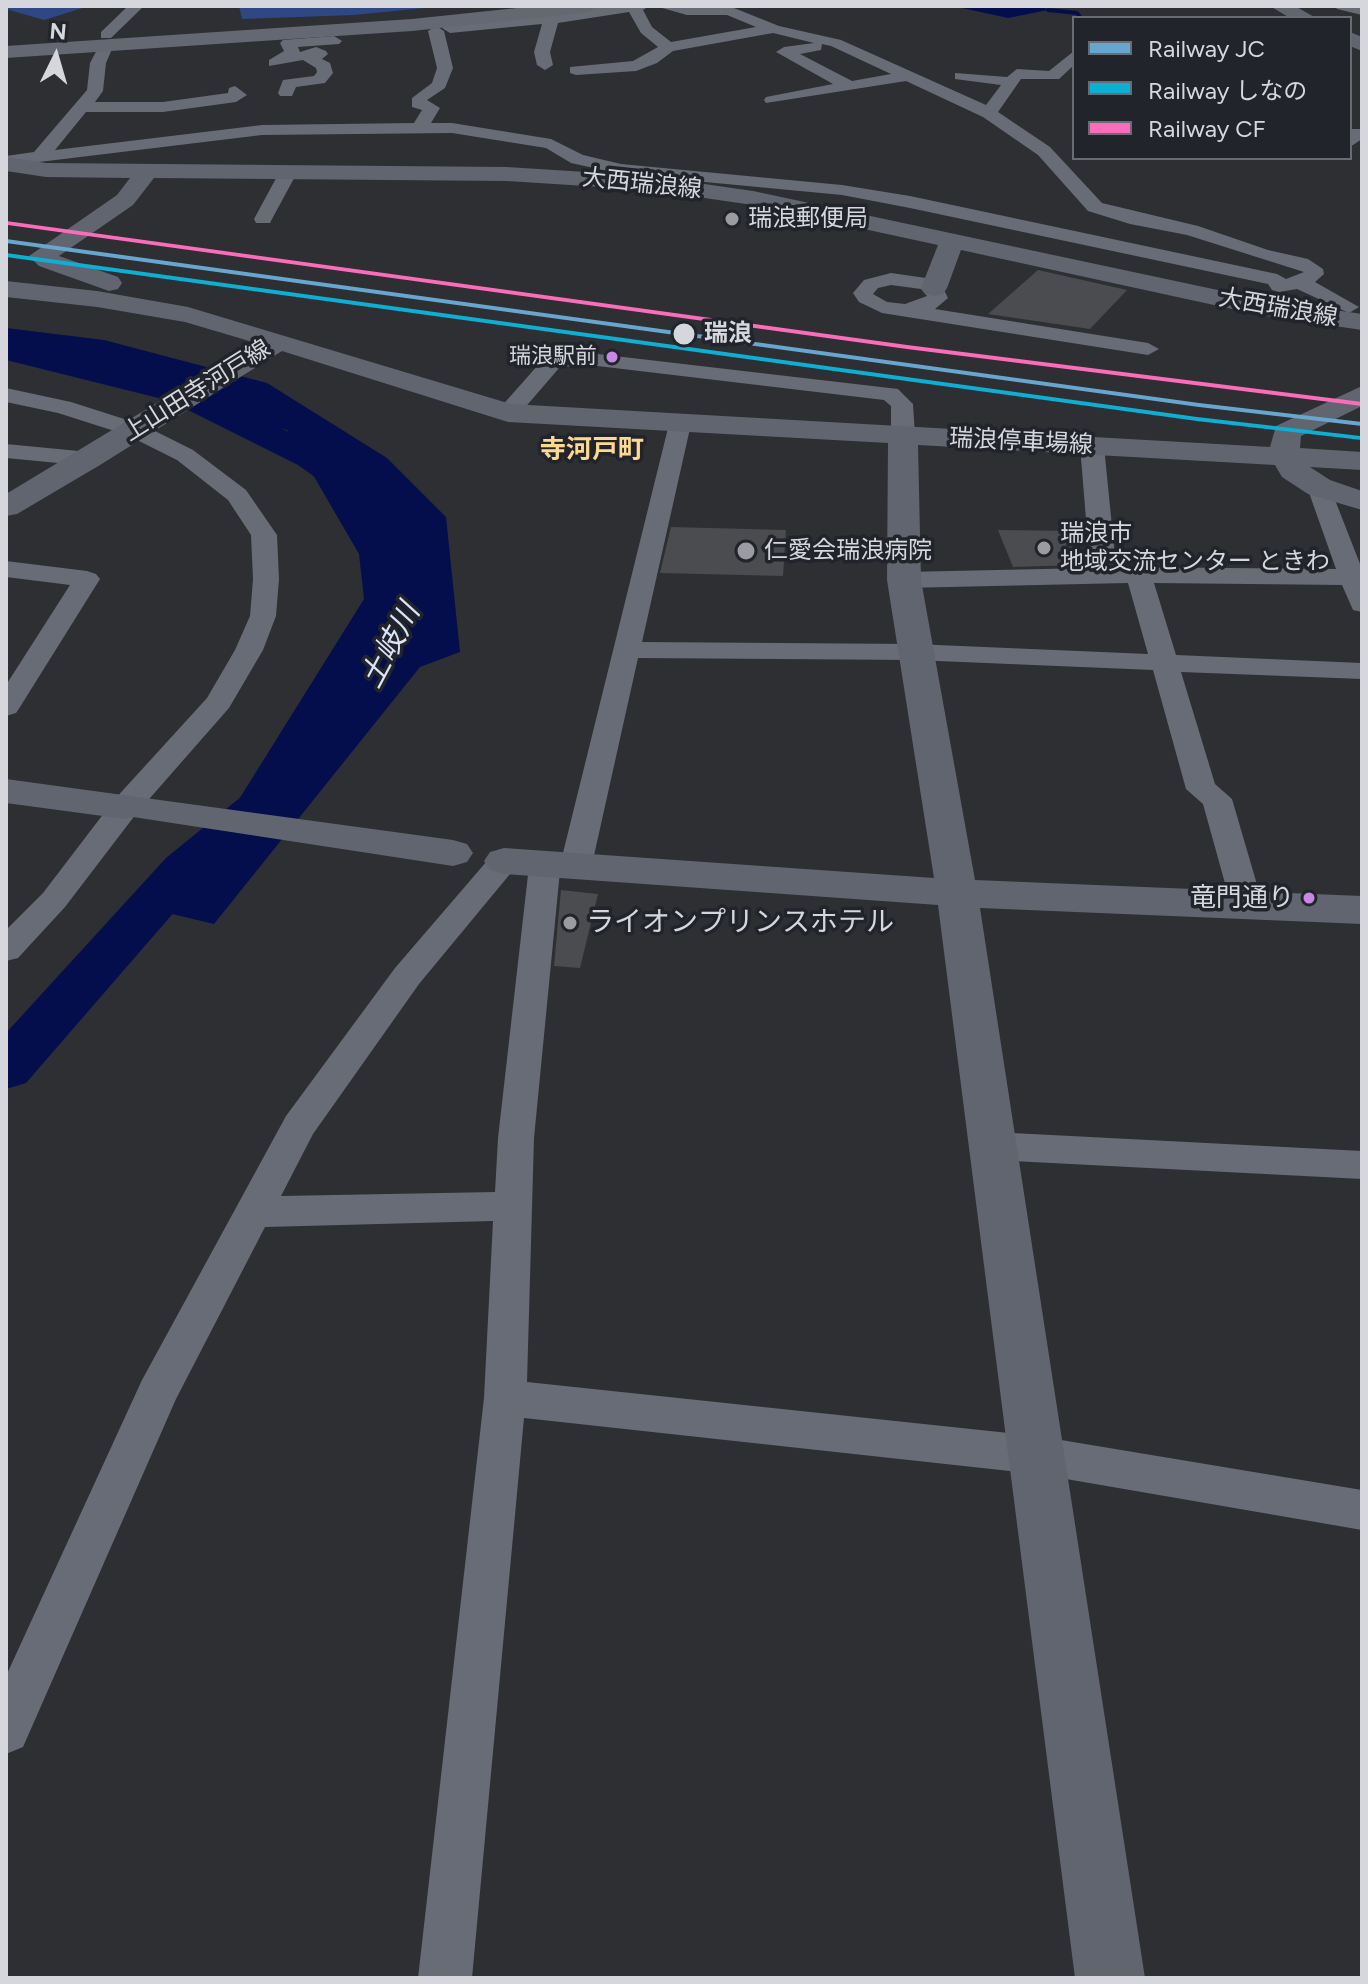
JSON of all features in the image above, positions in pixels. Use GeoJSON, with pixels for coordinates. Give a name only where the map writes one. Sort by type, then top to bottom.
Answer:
{"type":"FeatureCollection","features":[{"type":"Feature","properties":{"kind":"highway"},"geometry":{"type":"LineString","coordinates":[[6,52],[385,27],[589,6]]}},
{"type":"Feature","properties":{"kind":"highway"},"geometry":{"type":"LineString","coordinates":[[6,46],[545,13]]}},
{"type":"Feature","properties":{"kind":"street"},"geometry":{"type":"LineString","coordinates":[[39,158],[98,86],[98,63],[105,42],[137,6]]}},
{"type":"Feature","properties":{"kind":"street"},"geometry":{"type":"LineString","coordinates":[[662,6],[687,11],[729,11],[774,29],[836,43],[989,113],[1044,151],[1095,207],[1130,218],[1191,230],[1313,269],[1314,274],[1270,290],[1260,307]]}},
{"type":"Feature","properties":{"kind":"street"},"geometry":{"type":"LineString","coordinates":[[732,6],[750,13],[747,18]]}},
{"type":"Feature","properties":{"kind":"street"},"geometry":{"type":"LineString","coordinates":[[1279,6],[1302,16]]}},
{"type":"Feature","properties":{"kind":"street"},"geometry":{"type":"LineString","coordinates":[[1342,6],[1362,11]]}},
{"type":"Feature","properties":{"kind":"street"},"geometry":{"type":"LineString","coordinates":[[418,130],[432,108],[418,103],[420,98],[439,85],[445,68],[443,29],[545,13],[638,7],[646,30],[668,47]]}},
{"type":"Feature","properties":{"kind":"street"},"geometry":{"type":"LineString","coordinates":[[545,13],[542,52],[545,65]]}},
{"type":"Feature","properties":{"kind":"street"},"geometry":{"type":"LineString","coordinates":[[576,70],[636,66],[651,60],[668,47],[774,29]]}},
{"type":"Feature","properties":{"kind":"street"},"geometry":{"type":"LineString","coordinates":[[271,95],[289,83],[319,80],[325,73],[324,66],[310,59],[320,54],[316,52],[275,63],[293,53],[288,43],[334,41]]}},
{"type":"Feature","properties":{"kind":"street"},"geometry":{"type":"LineString","coordinates":[[836,43],[784,52],[851,87]]}},
{"type":"Feature","properties":{"kind":"street"},"geometry":{"type":"LineString","coordinates":[[989,113],[1017,74],[1053,76],[1072,58]]}},
{"type":"Feature","properties":{"kind":"street"},"geometry":{"type":"LineString","coordinates":[[772,100],[906,76]]}},
{"type":"Feature","properties":{"kind":"street"},"geometry":{"type":"LineString","coordinates":[[961,76],[1012,82]]}},
{"type":"Feature","properties":{"kind":"street"},"geometry":{"type":"LineString","coordinates":[[80,107],[163,107],[215,101],[235,94],[329,94]]}},
{"type":"Feature","properties":{"kind":"street"},"geometry":{"type":"LineString","coordinates":[[215,101],[239,133]]}},
{"type":"Feature","properties":{"kind":"street"},"geometry":{"type":"LineString","coordinates":[[6,163],[285,128],[452,128],[551,144],[577,159],[702,184],[842,190],[897,200],[1277,280],[1354,311]]}},
{"type":"Feature","properties":{"kind":"street"},"geometry":{"type":"LineString","coordinates":[[97,299],[111,283],[42,256],[125,200],[167,144]]}},
{"type":"Feature","properties":{"kind":"street","name":"大西瑞浪線"},"geometry":{"type":"LineString","coordinates":[[6,163],[46,170],[555,175],[702,184],[952,242],[1260,307],[1354,311]]}},
{"type":"Feature","properties":{"kind":"street"},"geometry":{"type":"LineString","coordinates":[[263,219],[289,171]]}},
{"type":"Feature","properties":{"kind":"street"},"geometry":{"type":"LineString","coordinates":[[893,309],[917,309],[935,302],[938,298],[934,288],[952,242]]}},
{"type":"Feature","properties":{"kind":"street"},"geometry":{"type":"LineString","coordinates":[[934,288],[903,279],[880,281],[865,288],[866,298],[893,309],[1148,349]]}},
{"type":"Feature","properties":{"kind":"street","name":"上山田寺河戸線"},"geometry":{"type":"LineString","coordinates":[[6,289],[97,299],[188,315],[267,348]]}},
{"type":"Feature","properties":{"kind":"street","name":"上山田寺河戸線"},"geometry":{"type":"LineString","coordinates":[[6,507],[267,348]]}},
{"type":"Feature","properties":{"kind":"street","name":"瑞浪停車場線"},"geometry":{"type":"LineString","coordinates":[[267,348],[508,413],[1362,461]]}},
{"type":"Feature","properties":{"kind":"street"},"geometry":{"type":"LineString","coordinates":[[508,413],[554,361],[589,359],[890,394],[902,404],[904,580],[957,893],[1110,1978]]}},
{"type":"Feature","properties":{"kind":"street"},"geometry":{"type":"LineString","coordinates":[[6,395],[137,428],[185,455],[237,495],[264,535],[266,579],[263,616],[249,650],[219,702],[136,808],[6,950]]}},
{"type":"Feature","properties":{"kind":"street"},"geometry":{"type":"LineString","coordinates":[[1362,395],[1287,432],[1284,456],[1293,470],[1319,487],[1362,501]]}},
{"type":"Feature","properties":{"kind":"street"},"geometry":{"type":"LineString","coordinates":[[445,1978],[505,1398],[516,1138],[560,867],[626,650],[680,424]]}},
{"type":"Feature","properties":{"kind":"street"},"geometry":{"type":"LineString","coordinates":[[1092,446],[1104,575]]}},
{"type":"Feature","properties":{"kind":"street"},"geometry":{"type":"LineString","coordinates":[[6,451],[89,459]]}},
{"type":"Feature","properties":{"kind":"street"},"geometry":{"type":"LineString","coordinates":[[1319,487],[1362,604]]}},
{"type":"Feature","properties":{"kind":"street"},"geometry":{"type":"LineString","coordinates":[[6,569],[87,579],[6,707]]}},
{"type":"Feature","properties":{"kind":"street"},"geometry":{"type":"LineString","coordinates":[[904,580],[1104,575],[1351,577]]}},
{"type":"Feature","properties":{"kind":"street"},"geometry":{"type":"LineString","coordinates":[[1139,575],[1201,789],[1217,799],[1247,905]]}},
{"type":"Feature","properties":{"kind":"street"},"geometry":{"type":"LineString","coordinates":[[626,650],[914,652],[1362,671]]}},
{"type":"Feature","properties":{"kind":"street"},"geometry":{"type":"LineString","coordinates":[[6,791],[560,867],[957,893],[1362,910]]}},
{"type":"Feature","properties":{"kind":"street"},"geometry":{"type":"LineString","coordinates":[[6,1730],[157,1393],[299,1126],[407,976],[504,861]]}},
{"type":"Feature","properties":{"kind":"street"},"geometry":{"type":"LineString","coordinates":[[993,1146],[1362,1165]]}},
{"type":"Feature","properties":{"kind":"street"},"geometry":{"type":"LineString","coordinates":[[254,1212],[514,1206]]}},
{"type":"Feature","properties":{"kind":"street"},"geometry":{"type":"LineString","coordinates":[[505,1398],[1037,1455],[1362,1510]]}},
{"type":"Feature","properties":{"kind":"shaded area"},"geometry":{"type":"Polygon","coordinates":[[[6,6],[89,6],[44,20],[6,9],[6,6]]]}},
{"type":"Feature","properties":{"kind":"shaded area"},"geometry":{"type":"Polygon","coordinates":[[[239,6],[445,6],[353,15],[242,19],[239,6]]]}},
{"type":"Feature","properties":{"kind":"water"},"geometry":{"type":"Polygon","coordinates":[[[953,6],[1041,6],[1048,10],[1008,18],[953,6]]]}},
{"type":"Feature","properties":{"kind":"water"},"geometry":{"type":"Polygon","coordinates":[[[6,328],[104,340],[267,383],[387,458],[446,517],[460,652],[420,667],[214,924],[168,913],[364,599],[359,554],[287,430],[6,360],[6,328]]]}},
{"type":"Feature","properties":{"kind":"building"},"geometry":{"type":"Polygon","coordinates":[[[1038,270],[1127,290],[1090,329],[988,314],[1038,270]]]}},
{"type":"Feature","properties":{"kind":"building","name":"仁愛会瑞浪病院"},"geometry":{"type":"Polygon","coordinates":[[[671,527],[786,530],[783,576],[660,573],[671,527]]]}},
{"type":"Feature","properties":{"kind":"building","name":"瑞浪市 地域交流センター ときわ"},"geometry":{"type":"Polygon","coordinates":[[[998,530],[1079,531],[1078,565],[1013,567],[998,530]]]}},
{"type":"Feature","properties":{"kind":"building","name":"ライオンプリンスホテル"},"geometry":{"type":"Polygon","coordinates":[[[561,890],[598,894],[580,968],[554,966],[561,890]]]}},
{"type":"Feature","properties":{"kind":"waterway"},"geometry":{"type":"LineString","coordinates":[[1048,10],[1077,13],[1079,16]]}},
{"type":"Feature","properties":{"kind":"waterway","name":"土岐川"},"geometry":{"type":"LineString","coordinates":[[162,384],[311,457],[361,492]]}},
{"type":"Feature","properties":{"kind":"waterway","name":"土岐川"},"geometry":{"type":"LineString","coordinates":[[6,1069],[184,869],[264,803]]}},
{"type":"Feature","properties":{"kind":"rail line","name":"CF"},"geometry":{"type":"LineString","coordinates":[[8,223],[907,347],[1362,404]]}},
{"type":"Feature","properties":{"kind":"rail line","name":"JC"},"geometry":{"type":"LineString","coordinates":[[6,241],[1199,405],[1362,424]]}},
{"type":"Feature","properties":{"kind":"rail line","name":"しなの"},"geometry":{"type":"LineString","coordinates":[[6,255],[1197,419],[1360,438]]}},
{"type":"Feature","properties":{"kind":"place","name":"瑞浪郵便局"},"geometry":{"type":"Point","coordinates":[732,219]}},
{"type":"Feature","properties":{"kind":"place","name":"瑞浪"},"geometry":{"type":"Point","coordinates":[684,334]}},
{"type":"Feature","properties":{"kind":"place","name":"瑞浪駅前"},"geometry":{"type":"Point","coordinates":[612,357]}},
{"type":"Feature","properties":{"kind":"place","name":"瑞浪市 地域交流センター ときわ"},"geometry":{"type":"Point","coordinates":[1044,548]}},
{"type":"Feature","properties":{"kind":"place","name":"仁愛会瑞浪病院"},"geometry":{"type":"Point","coordinates":[746,551]}},
{"type":"Feature","properties":{"kind":"place","name":"竜門通り"},"geometry":{"type":"Point","coordinates":[1309,898]}},
{"type":"Feature","properties":{"kind":"place","name":"ライオンプリンスホテル"},"geometry":{"type":"Point","coordinates":[570,923]}},
{"type":"Feature","properties":{"kind":"district","name":"寺河戸町"},"geometry":{"type":"Point","coordinates":[592,450]}}]}
